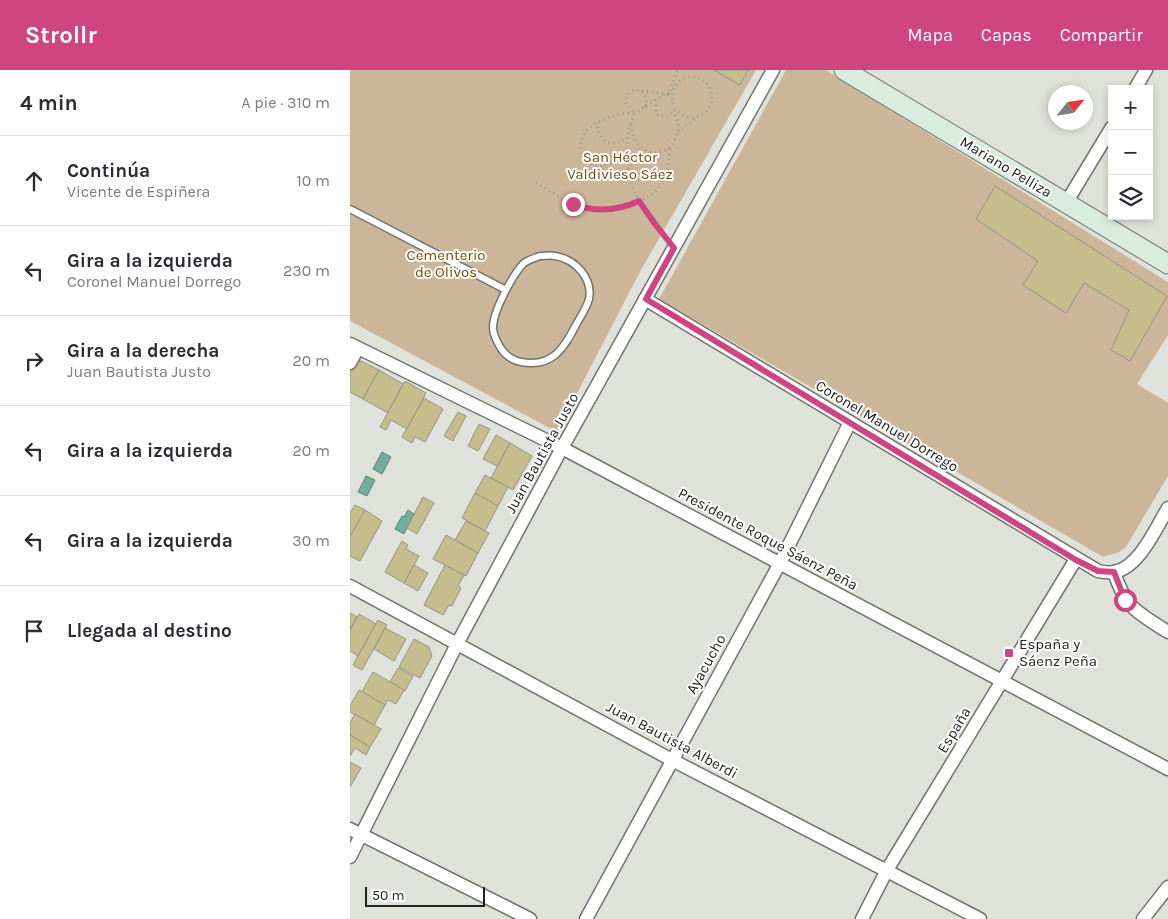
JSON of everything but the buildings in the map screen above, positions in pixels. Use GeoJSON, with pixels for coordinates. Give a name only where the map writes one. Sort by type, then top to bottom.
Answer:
{"type":"FeatureCollection","features":[{"type":"Feature","properties":{"kind":"street","name":"Juan Bautista Justo"},"geometry":{"type":"LineString","coordinates":[[350,857],[356,832],[562,448],[772,70]]}},
{"type":"Feature","properties":{"kind":"street","name":"Mariano Pelliza"},"geometry":{"type":"LineString","coordinates":[[844,70],[865,75],[1066,203],[1168,264]]}},
{"type":"Feature","properties":{"kind":"street"},"geometry":{"type":"LineString","coordinates":[[1137,85],[1146,70]]}},
{"type":"Feature","properties":{"kind":"street"},"geometry":{"type":"LineString","coordinates":[[1066,203],[1110,130]]}},
{"type":"Feature","properties":{"kind":"street","name":"Coronel Manuel Dorrego"},"geometry":{"type":"LineString","coordinates":[[646,299],[1076,560],[1098,571],[1114,572]]}},
{"type":"Feature","properties":{"kind":"street"},"geometry":{"type":"LineString","coordinates":[[350,362],[354,346]]}},
{"type":"Feature","properties":{"kind":"street","name":"Presidente Roque Sáenz Peña"},"geometry":{"type":"LineString","coordinates":[[354,346],[562,448],[1168,769]]}},
{"type":"Feature","properties":{"kind":"street","name":"Ayacucho"},"geometry":{"type":"LineString","coordinates":[[586,919],[780,563],[850,422]]}},
{"type":"Feature","properties":{"kind":"street"},"geometry":{"type":"LineString","coordinates":[[1168,508],[1164,523],[1136,560],[1114,572],[1122,595],[1135,610],[1168,632]]}},
{"type":"Feature","properties":{"kind":"street","name":"España"},"geometry":{"type":"LineString","coordinates":[[862,919],[887,870],[1076,560]]}},
{"type":"Feature","properties":{"kind":"street","name":"Juan Bautista Alberdi"},"geometry":{"type":"LineString","coordinates":[[350,586],[672,760],[980,919]]}},
{"type":"Feature","properties":{"kind":"street"},"geometry":{"type":"LineString","coordinates":[[356,832],[530,919]]}},
{"type":"Feature","properties":{"kind":"street"},"geometry":{"type":"LineString","coordinates":[[1143,919],[1168,887]]}},
{"type":"Feature","properties":{"kind":"lane"},"geometry":{"type":"LineString","coordinates":[[350,209],[506,290]]}},
{"type":"Feature","properties":{"kind":"lane"},"geometry":{"type":"LineString","coordinates":[[540,256],[556,256],[569,260],[581,270],[590,285],[589,300],[562,351],[548,360],[533,364],[517,362],[504,354],[497,342],[493,329],[495,314],[506,290],[524,263],[540,256]]}},
{"type":"Feature","properties":{"kind":"path"},"geometry":{"type":"LineString","coordinates":[[677,133],[674,109],[669,95],[678,70]]}},
{"type":"Feature","properties":{"kind":"path"},"geometry":{"type":"LineString","coordinates":[[631,120],[631,134],[640,148],[653,153],[660,152],[670,145],[677,133],[709,108],[712,95],[706,82],[701,78],[694,76],[682,79],[676,83],[669,95],[656,100],[636,113],[631,120],[627,138],[629,171],[634,191],[655,224],[674,248]]}},
{"type":"Feature","properties":{"kind":"path"},"geometry":{"type":"LineString","coordinates":[[636,113],[628,106],[626,99],[632,91],[669,95]]}},
{"type":"Feature","properties":{"kind":"path"},"geometry":{"type":"LineString","coordinates":[[642,91],[646,96],[646,107]]}},
{"type":"Feature","properties":{"kind":"path"},"geometry":{"type":"LineString","coordinates":[[656,100],[656,113],[659,116],[664,117],[674,109]]}},
{"type":"Feature","properties":{"kind":"path"},"geometry":{"type":"LineString","coordinates":[[674,109],[686,116],[699,116]]}},
{"type":"Feature","properties":{"kind":"path"},"geometry":{"type":"LineString","coordinates":[[628,153],[621,159],[605,166],[598,166],[587,162],[582,153],[582,140],[591,126],[598,122],[618,113],[636,113]]}},
{"type":"Feature","properties":{"kind":"path"},"geometry":{"type":"LineString","coordinates":[[598,122],[598,132],[602,139],[614,143],[621,142],[627,138]]}},
{"type":"Feature","properties":{"kind":"path"},"geometry":{"type":"LineString","coordinates":[[536,183],[573,204],[592,210],[617,209],[639,201],[655,192],[664,181],[668,167],[670,145]]}},
{"type":"Feature","properties":{"kind":"green space","name":"Cementerio de Olivos"},"geometry":{"type":"Polygon","coordinates":[[[350,70],[756,70],[641,270],[557,432],[350,321],[350,70]]]}},
{"type":"Feature","properties":{"kind":"green space"},"geometry":{"type":"Polygon","coordinates":[[[786,70],[826,70],[1168,282],[1168,335],[1137,384],[1168,403],[1168,476],[1126,547],[1119,552],[1103,557],[659,299],[786,70]]]}},
{"type":"Feature","properties":{"kind":"shaded area"},"geometry":{"type":"Polygon","coordinates":[[[382,452],[391,457],[382,474],[373,469],[382,452]]]}},
{"type":"Feature","properties":{"kind":"shaded area"},"geometry":{"type":"Polygon","coordinates":[[[366,476],[375,480],[367,496],[358,492],[366,476]]]}},
{"type":"Feature","properties":{"kind":"shaded area"},"geometry":{"type":"Polygon","coordinates":[[[408,510],[414,514],[404,534],[395,529],[402,516],[404,517],[408,510]]]}},
{"type":"Feature","properties":{"kind":"place","name":"España y Sáenz Peña"},"geometry":{"type":"Point","coordinates":[1009,653]}},
{"type":"Feature","properties":{"kind":"route"},"geometry":{"type":"LineString","coordinates":[[573,204],[592,210],[607,210],[617,209],[639,201],[674,248],[646,299],[1076,560],[1098,571],[1114,572],[1125,600]]}},
{"type":"Feature","properties":{"kind":"park label","name":"San Héctor Valdivieso Sáez"},"geometry":{"type":"Point","coordinates":[620,166]}}]}
